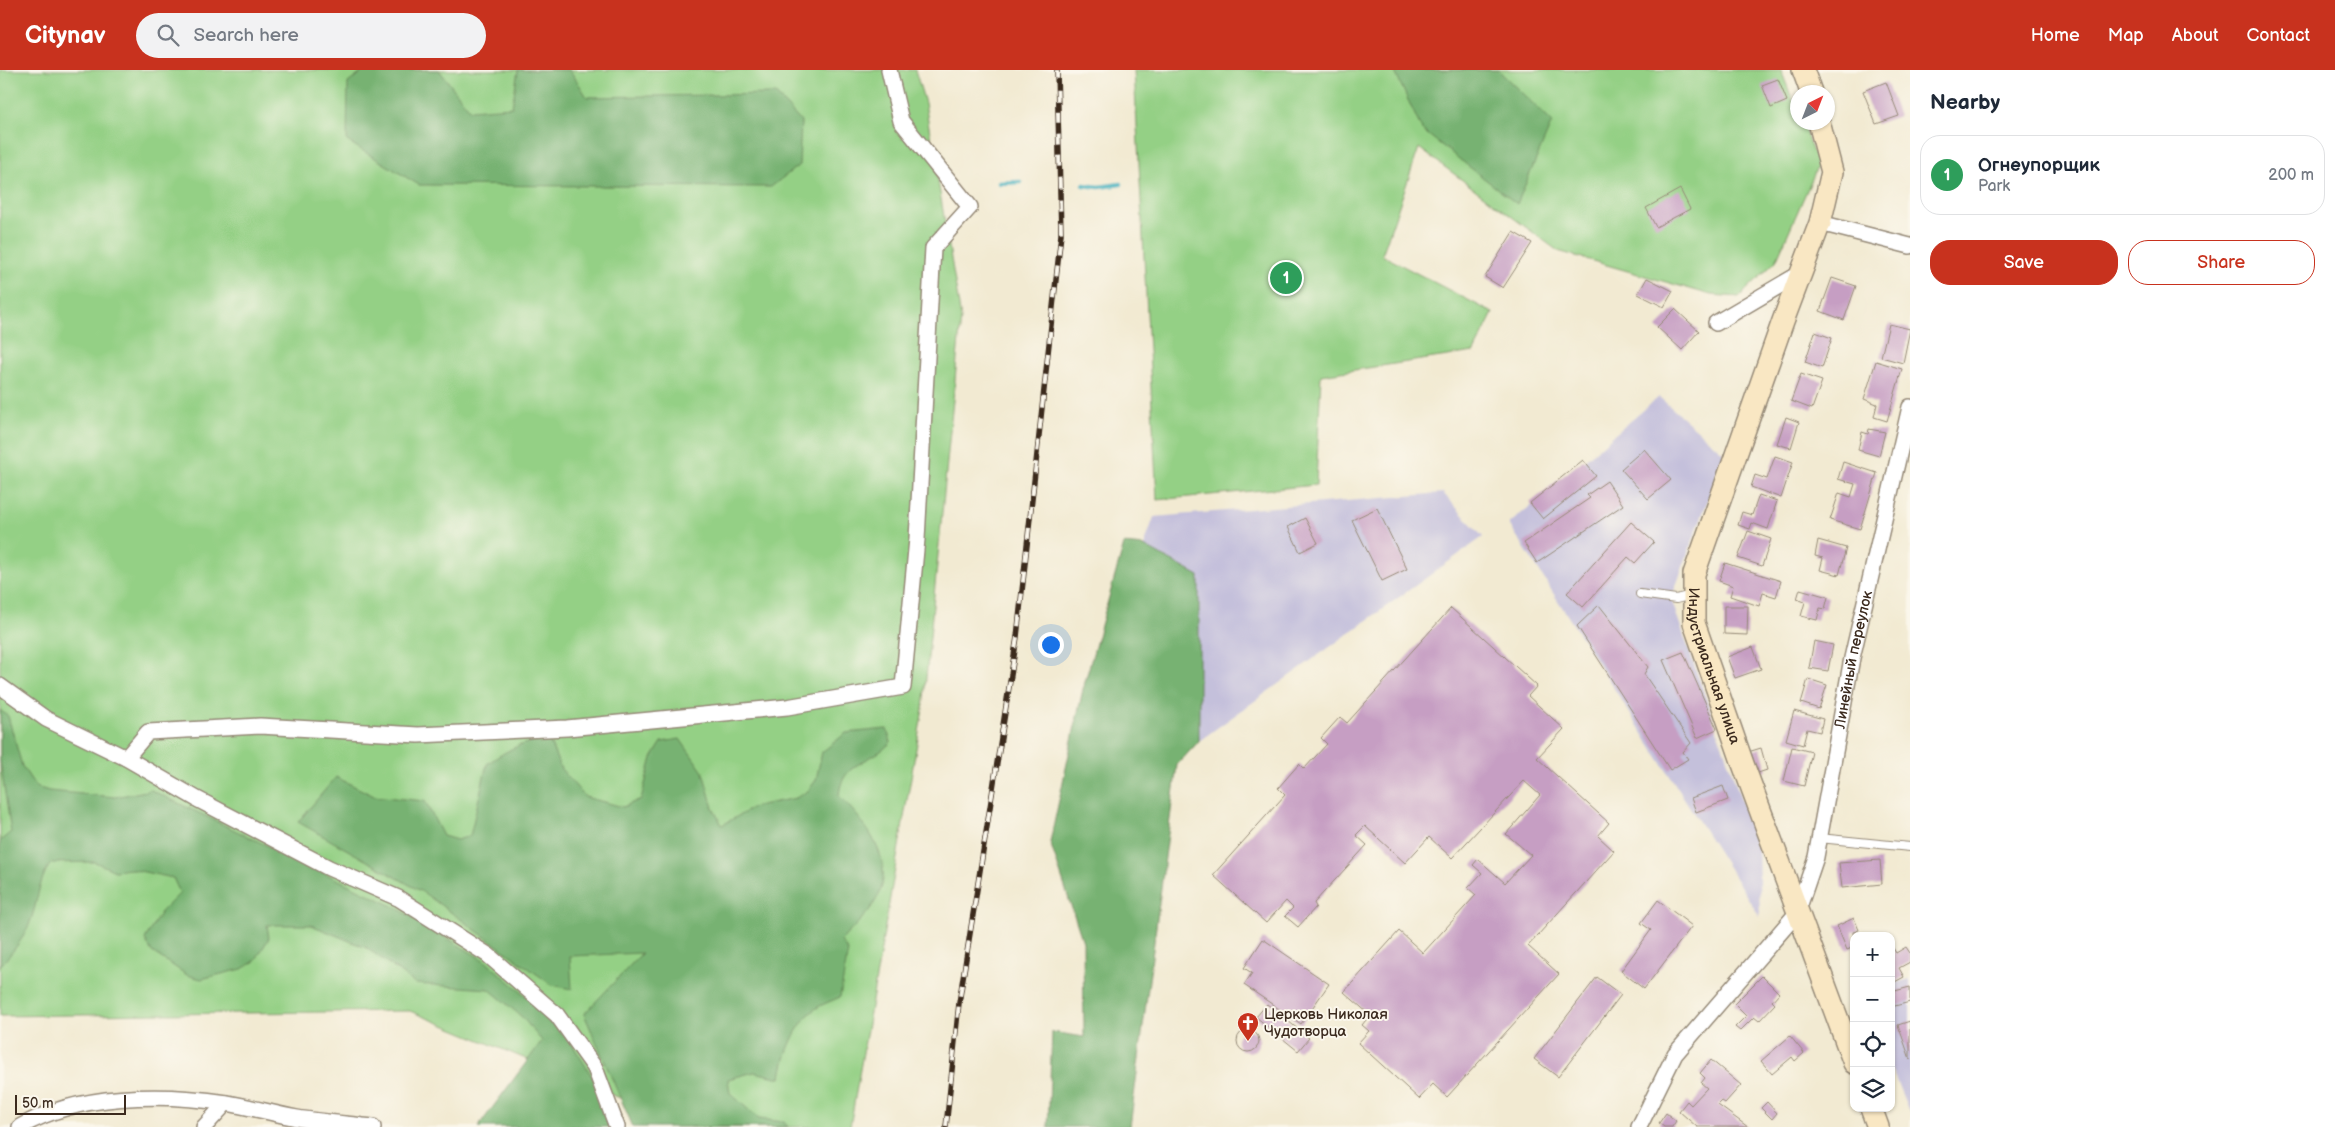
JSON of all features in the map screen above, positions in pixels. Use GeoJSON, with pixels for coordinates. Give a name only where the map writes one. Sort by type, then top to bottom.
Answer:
{"type":"FeatureCollection","features":[{"type":"Feature","properties":{"kind":"street"},"geometry":{"type":"LineString","coordinates":[[126,758],[148,732],[260,726],[418,735],[567,728],[787,707],[903,687],[917,539],[933,248],[970,207],[901,121],[889,70]]}},
{"type":"Feature","properties":{"kind":"street"},"geometry":{"type":"LineString","coordinates":[[1803,70],[1808,85]]}},
{"type":"Feature","properties":{"kind":"street","name":"Индустриальная улица"},"geometry":{"type":"LineString","coordinates":[[1821,130],[1832,172],[1820,223],[1694,574],[1694,623],[1797,913],[1850,1052]]}},
{"type":"Feature","properties":{"kind":"street"},"geometry":{"type":"LineString","coordinates":[[1820,223],[1910,246]]}},
{"type":"Feature","properties":{"kind":"street"},"geometry":{"type":"LineString","coordinates":[[1716,323],[1801,273]]}},
{"type":"Feature","properties":{"kind":"street","name":"Линейный переулок"},"geometry":{"type":"LineString","coordinates":[[1797,913],[1816,857],[1852,658],[1910,407]]}},
{"type":"Feature","properties":{"kind":"street"},"geometry":{"type":"LineString","coordinates":[[0,686],[46,719],[126,758],[197,799],[320,863],[398,898],[488,954],[557,1015],[595,1068],[617,1127]]}},
{"type":"Feature","properties":{"kind":"street"},"geometry":{"type":"LineString","coordinates":[[1640,1127],[1675,1054],[1797,913]]}},
{"type":"Feature","properties":{"kind":"street"},"geometry":{"type":"LineString","coordinates":[[20,1127],[33,1119],[101,1099],[165,1097],[226,1103],[297,1118],[373,1127]]}},
{"type":"Feature","properties":{"kind":"street"},"geometry":{"type":"LineString","coordinates":[[204,1127],[226,1103]]}},
{"type":"Feature","properties":{"kind":"street"},"geometry":{"type":"LineString","coordinates":[[1872,1112],[1878,1127]]}},
{"type":"Feature","properties":{"kind":"lane"},"geometry":{"type":"LineString","coordinates":[[1640,594],[1676,599],[1694,594]]}},
{"type":"Feature","properties":{"kind":"lane"},"geometry":{"type":"LineString","coordinates":[[1820,838],[1910,847]]}},
{"type":"Feature","properties":{"kind":"shaded area"},"geometry":{"type":"Polygon","coordinates":[[[1659,397],[1725,454],[1671,599],[1758,847],[1760,917],[1509,524],[1659,397]]]}},
{"type":"Feature","properties":{"kind":"shaded area"},"geometry":{"type":"Polygon","coordinates":[[[1443,493],[1483,537],[1199,741],[1199,576],[1144,546],[1154,517],[1443,493]]]}},
{"type":"Feature","properties":{"kind":"shaded area"},"geometry":{"type":"Polygon","coordinates":[[[1910,979],[1910,1114],[1895,1078],[1895,983],[1910,979]]]}},
{"type":"Feature","properties":{"kind":"green space"},"geometry":{"type":"Polygon","coordinates":[[[0,70],[915,70],[925,103],[961,318],[923,709],[850,1127],[690,1127],[410,1011],[0,1016],[0,70]]]}},
{"type":"Feature","properties":{"kind":"green space"},"geometry":{"type":"Polygon","coordinates":[[[365,70],[439,70],[470,110],[512,107],[518,70],[570,70],[587,97],[776,94],[801,122],[799,165],[771,187],[419,185],[347,141],[348,83],[365,70]]]}},
{"type":"Feature","properties":{"kind":"green space"},"geometry":{"type":"Polygon","coordinates":[[[1134,70],[1781,70],[1790,93],[1790,130],[1805,130],[1818,165],[1776,261],[1739,297],[1711,295],[1558,251],[1419,148],[1382,255],[1493,313],[1474,352],[1321,375],[1316,485],[1157,500],[1134,70]]]}},
{"type":"Feature","properties":{"kind":"green space"},"geometry":{"type":"Polygon","coordinates":[[[1394,70],[1498,70],[1552,122],[1517,204],[1422,130],[1394,70]]]}},
{"type":"Feature","properties":{"kind":"green space"},"geometry":{"type":"Polygon","coordinates":[[[1124,544],[1144,546],[1199,576],[1199,741],[1177,765],[1130,1127],[1048,1127],[1052,1032],[1084,1037],[1083,942],[1050,842],[1083,689],[1124,544]]]}},
{"type":"Feature","properties":{"kind":"green space"},"geometry":{"type":"Polygon","coordinates":[[[0,710],[8,716],[22,766],[36,787],[49,791],[115,797],[151,790],[395,907],[485,961],[560,1025],[595,1081],[609,1127],[478,1127],[542,1041],[522,1017],[489,989],[416,984],[367,948],[311,925],[267,925],[269,938],[255,961],[242,969],[201,979],[187,975],[152,952],[145,939],[161,912],[180,893],[173,878],[130,869],[115,871],[95,862],[51,863],[40,885],[32,917],[26,931],[16,947],[0,966],[0,841],[11,832],[0,761],[0,710]]]}},
{"type":"Feature","properties":{"kind":"green space"},"geometry":{"type":"Polygon","coordinates":[[[887,729],[891,742],[884,749],[852,769],[845,776],[841,784],[839,796],[868,830],[881,857],[883,871],[882,886],[873,906],[841,941],[848,951],[840,997],[815,1009],[802,1023],[788,1050],[781,1078],[754,1072],[728,1079],[730,1093],[759,1119],[784,1122],[788,1127],[633,1127],[584,1014],[642,953],[570,956],[572,989],[552,985],[424,893],[298,822],[336,777],[374,796],[425,801],[443,836],[457,840],[470,836],[487,764],[516,747],[540,740],[549,740],[561,769],[585,797],[623,807],[641,799],[652,758],[662,742],[680,739],[703,772],[713,808],[722,825],[756,806],[796,798],[808,791],[816,780],[822,752],[846,733],[887,729]]]}},
{"type":"Feature","properties":{"kind":"building"},"geometry":{"type":"Polygon","coordinates":[[[1778,79],[1787,101],[1771,108],[1762,85],[1778,79]]]}},
{"type":"Feature","properties":{"kind":"building"},"geometry":{"type":"Polygon","coordinates":[[[1886,82],[1899,116],[1876,124],[1863,91],[1886,82]]]}},
{"type":"Feature","properties":{"kind":"building"},"geometry":{"type":"Polygon","coordinates":[[[1680,189],[1690,209],[1656,227],[1646,208],[1680,189]]]}},
{"type":"Feature","properties":{"kind":"building"},"geometry":{"type":"Polygon","coordinates":[[[1513,232],[1532,243],[1503,288],[1485,277],[1513,232]]]}},
{"type":"Feature","properties":{"kind":"building"},"geometry":{"type":"Polygon","coordinates":[[[1647,278],[1673,291],[1664,307],[1638,294],[1647,278]]]}},
{"type":"Feature","properties":{"kind":"building"},"geometry":{"type":"Polygon","coordinates":[[[1832,278],[1856,286],[1844,320],[1820,311],[1832,278]]]}},
{"type":"Feature","properties":{"kind":"building"},"geometry":{"type":"Polygon","coordinates":[[[1675,309],[1699,331],[1682,350],[1657,327],[1675,309]]]}},
{"type":"Feature","properties":{"kind":"building"},"geometry":{"type":"Polygon","coordinates":[[[1889,324],[1910,329],[1903,363],[1881,357],[1889,324]]]}},
{"type":"Feature","properties":{"kind":"building"},"geometry":{"type":"Polygon","coordinates":[[[1815,332],[1832,338],[1822,368],[1805,362],[1815,332]]]}},
{"type":"Feature","properties":{"kind":"building"},"geometry":{"type":"Polygon","coordinates":[[[1876,361],[1902,369],[1887,421],[1874,417],[1877,404],[1864,399],[1876,361]]]}},
{"type":"Feature","properties":{"kind":"building"},"geometry":{"type":"Polygon","coordinates":[[[1801,374],[1822,381],[1812,409],[1791,401],[1801,374]]]}},
{"type":"Feature","properties":{"kind":"building"},"geometry":{"type":"Polygon","coordinates":[[[1786,417],[1799,422],[1791,448],[1777,444],[1786,417]]]}},
{"type":"Feature","properties":{"kind":"building"},"geometry":{"type":"Polygon","coordinates":[[[1869,429],[1885,432],[1879,456],[1858,450],[1862,432],[1868,434],[1869,429]]]}},
{"type":"Feature","properties":{"kind":"building"},"geometry":{"type":"Polygon","coordinates":[[[1644,449],[1671,480],[1648,499],[1621,469],[1644,449]]]}},
{"type":"Feature","properties":{"kind":"building"},"geometry":{"type":"Polygon","coordinates":[[[1775,456],[1793,462],[1781,498],[1751,487],[1755,475],[1767,479],[1775,456]]]}},
{"type":"Feature","properties":{"kind":"building"},"geometry":{"type":"Polygon","coordinates":[[[1583,460],[1596,476],[1543,519],[1530,503],[1583,460]]]}},
{"type":"Feature","properties":{"kind":"building"},"geometry":{"type":"Polygon","coordinates":[[[1843,462],[1877,473],[1860,529],[1830,520],[1839,493],[1851,497],[1855,484],[1838,479],[1843,462]]]}},
{"type":"Feature","properties":{"kind":"building"},"geometry":{"type":"Polygon","coordinates":[[[1607,481],[1623,505],[1537,563],[1524,543],[1590,498],[1587,495],[1607,481]]]}},
{"type":"Feature","properties":{"kind":"building"},"geometry":{"type":"Polygon","coordinates":[[[1759,495],[1777,501],[1768,529],[1752,523],[1750,529],[1738,525],[1742,512],[1752,515],[1759,495]]]}},
{"type":"Feature","properties":{"kind":"building"},"geometry":{"type":"Polygon","coordinates":[[[1377,508],[1407,569],[1382,581],[1352,520],[1377,508]]]}},
{"type":"Feature","properties":{"kind":"building"},"geometry":{"type":"Polygon","coordinates":[[[1305,518],[1318,543],[1300,552],[1288,527],[1305,518]]]}},
{"type":"Feature","properties":{"kind":"building"},"geometry":{"type":"Polygon","coordinates":[[[1631,522],[1654,542],[1635,563],[1628,557],[1583,607],[1567,593],[1631,522]]]}},
{"type":"Feature","properties":{"kind":"building"},"geometry":{"type":"Polygon","coordinates":[[[1748,531],[1771,539],[1762,566],[1738,558],[1748,531]]]}},
{"type":"Feature","properties":{"kind":"building"},"geometry":{"type":"Polygon","coordinates":[[[1818,540],[1846,548],[1839,575],[1820,570],[1823,558],[1815,556],[1818,540]]]}},
{"type":"Feature","properties":{"kind":"building"},"geometry":{"type":"Polygon","coordinates":[[[1725,563],[1781,581],[1776,597],[1763,593],[1759,606],[1730,596],[1733,586],[1719,581],[1725,563]]]}},
{"type":"Feature","properties":{"kind":"building"},"geometry":{"type":"Polygon","coordinates":[[[1800,589],[1828,597],[1825,609],[1820,608],[1817,620],[1801,616],[1805,602],[1797,599],[1800,589]]]}},
{"type":"Feature","properties":{"kind":"building"},"geometry":{"type":"Polygon","coordinates":[[[1599,605],[1648,667],[1644,674],[1691,743],[1683,752],[1688,759],[1670,770],[1577,626],[1599,605]]]}},
{"type":"Feature","properties":{"kind":"building"},"geometry":{"type":"Polygon","coordinates":[[[1724,606],[1748,606],[1747,635],[1724,634],[1724,606]]]}},
{"type":"Feature","properties":{"kind":"building"},"geometry":{"type":"Polygon","coordinates":[[[1451,608],[1537,686],[1528,696],[1564,729],[1537,758],[1609,823],[1598,836],[1614,851],[1528,946],[1559,974],[1447,1097],[1433,1084],[1419,1099],[1358,1043],[1369,1031],[1362,1025],[1370,1015],[1344,992],[1399,931],[1423,953],[1476,895],[1468,888],[1482,873],[1473,865],[1478,859],[1505,883],[1531,855],[1506,834],[1540,795],[1524,781],[1452,858],[1429,837],[1405,863],[1365,826],[1356,835],[1367,845],[1314,903],[1316,907],[1298,927],[1285,916],[1293,908],[1286,901],[1266,923],[1213,875],[1285,795],[1278,788],[1299,764],[1304,769],[1327,744],[1321,738],[1340,717],[1347,723],[1451,608]]]}},
{"type":"Feature","properties":{"kind":"building"},"geometry":{"type":"Polygon","coordinates":[[[1814,641],[1833,645],[1828,671],[1809,668],[1814,641]]]}},
{"type":"Feature","properties":{"kind":"building"},"geometry":{"type":"Polygon","coordinates":[[[1753,647],[1761,669],[1735,678],[1727,657],[1753,647]]]}},
{"type":"Feature","properties":{"kind":"building"},"geometry":{"type":"Polygon","coordinates":[[[1683,652],[1717,729],[1697,738],[1663,660],[1683,652]]]}},
{"type":"Feature","properties":{"kind":"building"},"geometry":{"type":"Polygon","coordinates":[[[1808,679],[1827,685],[1819,709],[1801,703],[1808,679]]]}},
{"type":"Feature","properties":{"kind":"building"},"geometry":{"type":"Polygon","coordinates":[[[1794,711],[1823,719],[1820,732],[1807,729],[1803,745],[1786,740],[1794,711]]]}},
{"type":"Feature","properties":{"kind":"building"},"geometry":{"type":"Polygon","coordinates":[[[1792,747],[1812,752],[1804,786],[1784,781],[1792,747]]]}},
{"type":"Feature","properties":{"kind":"building"},"geometry":{"type":"Polygon","coordinates":[[[1761,748],[1767,770],[1755,774],[1748,752],[1761,748]]]}},
{"type":"Feature","properties":{"kind":"building"},"geometry":{"type":"Polygon","coordinates":[[[1723,786],[1728,800],[1696,812],[1691,798],[1723,786]]]}},
{"type":"Feature","properties":{"kind":"building"},"geometry":{"type":"Polygon","coordinates":[[[1880,860],[1882,884],[1842,888],[1839,863],[1880,860]]]}},
{"type":"Feature","properties":{"kind":"building"},"geometry":{"type":"Polygon","coordinates":[[[1658,900],[1692,926],[1644,989],[1621,971],[1651,930],[1641,923],[1658,900]]]}},
{"type":"Feature","properties":{"kind":"building"},"geometry":{"type":"Polygon","coordinates":[[[1854,918],[1859,930],[1850,932],[1850,949],[1847,950],[1837,926],[1854,918]]]}},
{"type":"Feature","properties":{"kind":"building"},"geometry":{"type":"Polygon","coordinates":[[[1263,939],[1329,984],[1301,1024],[1244,985],[1252,973],[1244,968],[1263,939]]]}},
{"type":"Feature","properties":{"kind":"building"},"geometry":{"type":"Polygon","coordinates":[[[1906,947],[1910,953],[1910,962],[1899,968],[1904,977],[1895,982],[1895,951],[1896,953],[1906,947]]]}},
{"type":"Feature","properties":{"kind":"building"},"geometry":{"type":"Polygon","coordinates":[[[1762,976],[1779,993],[1772,1001],[1775,1004],[1759,1021],[1754,1017],[1740,1031],[1735,1027],[1746,1016],[1734,1004],[1762,976]]]}},
{"type":"Feature","properties":{"kind":"building"},"geometry":{"type":"Polygon","coordinates":[[[1597,977],[1621,995],[1558,1077],[1534,1059],[1597,977]]]}},
{"type":"Feature","properties":{"kind":"building"},"geometry":{"type":"Polygon","coordinates":[[[1910,987],[1910,1002],[1895,1006],[1895,991],[1910,987]]]}},
{"type":"Feature","properties":{"kind":"building"},"geometry":{"type":"Polygon","coordinates":[[[1267,1004],[1309,1038],[1298,1051],[1256,1017],[1267,1004]]]}},
{"type":"Feature","properties":{"kind":"building"},"geometry":{"type":"Polygon","coordinates":[[[1910,1021],[1910,1059],[1898,1025],[1910,1021]]]}},
{"type":"Feature","properties":{"kind":"building","name":"Церковь Николая Чудотворца"},"geometry":{"type":"Polygon","coordinates":[[[1248,1030],[1256,1033],[1259,1041],[1256,1049],[1248,1052],[1240,1049],[1237,1041],[1240,1033],[1248,1030]]]}},
{"type":"Feature","properties":{"kind":"building"},"geometry":{"type":"Polygon","coordinates":[[[1790,1036],[1804,1053],[1795,1061],[1792,1057],[1772,1074],[1761,1061],[1790,1036]]]}},
{"type":"Feature","properties":{"kind":"building"},"geometry":{"type":"Polygon","coordinates":[[[1711,1060],[1741,1085],[1725,1103],[1722,1101],[1718,1105],[1748,1127],[1697,1127],[1679,1111],[1687,1101],[1691,1105],[1707,1088],[1701,1083],[1705,1078],[1700,1073],[1711,1060]]]}},
{"type":"Feature","properties":{"kind":"building"},"geometry":{"type":"Polygon","coordinates":[[[1767,1102],[1777,1113],[1772,1119],[1761,1108],[1767,1102]]]}},
{"type":"Feature","properties":{"kind":"building"},"geometry":{"type":"Polygon","coordinates":[[[1666,1113],[1676,1121],[1672,1127],[1664,1127],[1659,1123],[1666,1113]]]}},
{"type":"Feature","properties":{"kind":"waterway"},"geometry":{"type":"LineString","coordinates":[[999,183],[1020,182]]}},
{"type":"Feature","properties":{"kind":"waterway"},"geometry":{"type":"LineString","coordinates":[[1084,185],[1099,187],[1121,184]]}},
{"type":"Feature","properties":{"kind":"railway"},"geometry":{"type":"LineString","coordinates":[[946,1127],[959,1003],[1017,637],[1061,234],[1057,70]]}},
{"type":"Feature","properties":{"kind":"place","name":"Огнеупорщик"},"geometry":{"type":"Point","coordinates":[1286,278]}},
{"type":"Feature","properties":{"kind":"place","name":"Церковь Николая Чудотворца"},"geometry":{"type":"Point","coordinates":[1248,1042]}}]}
